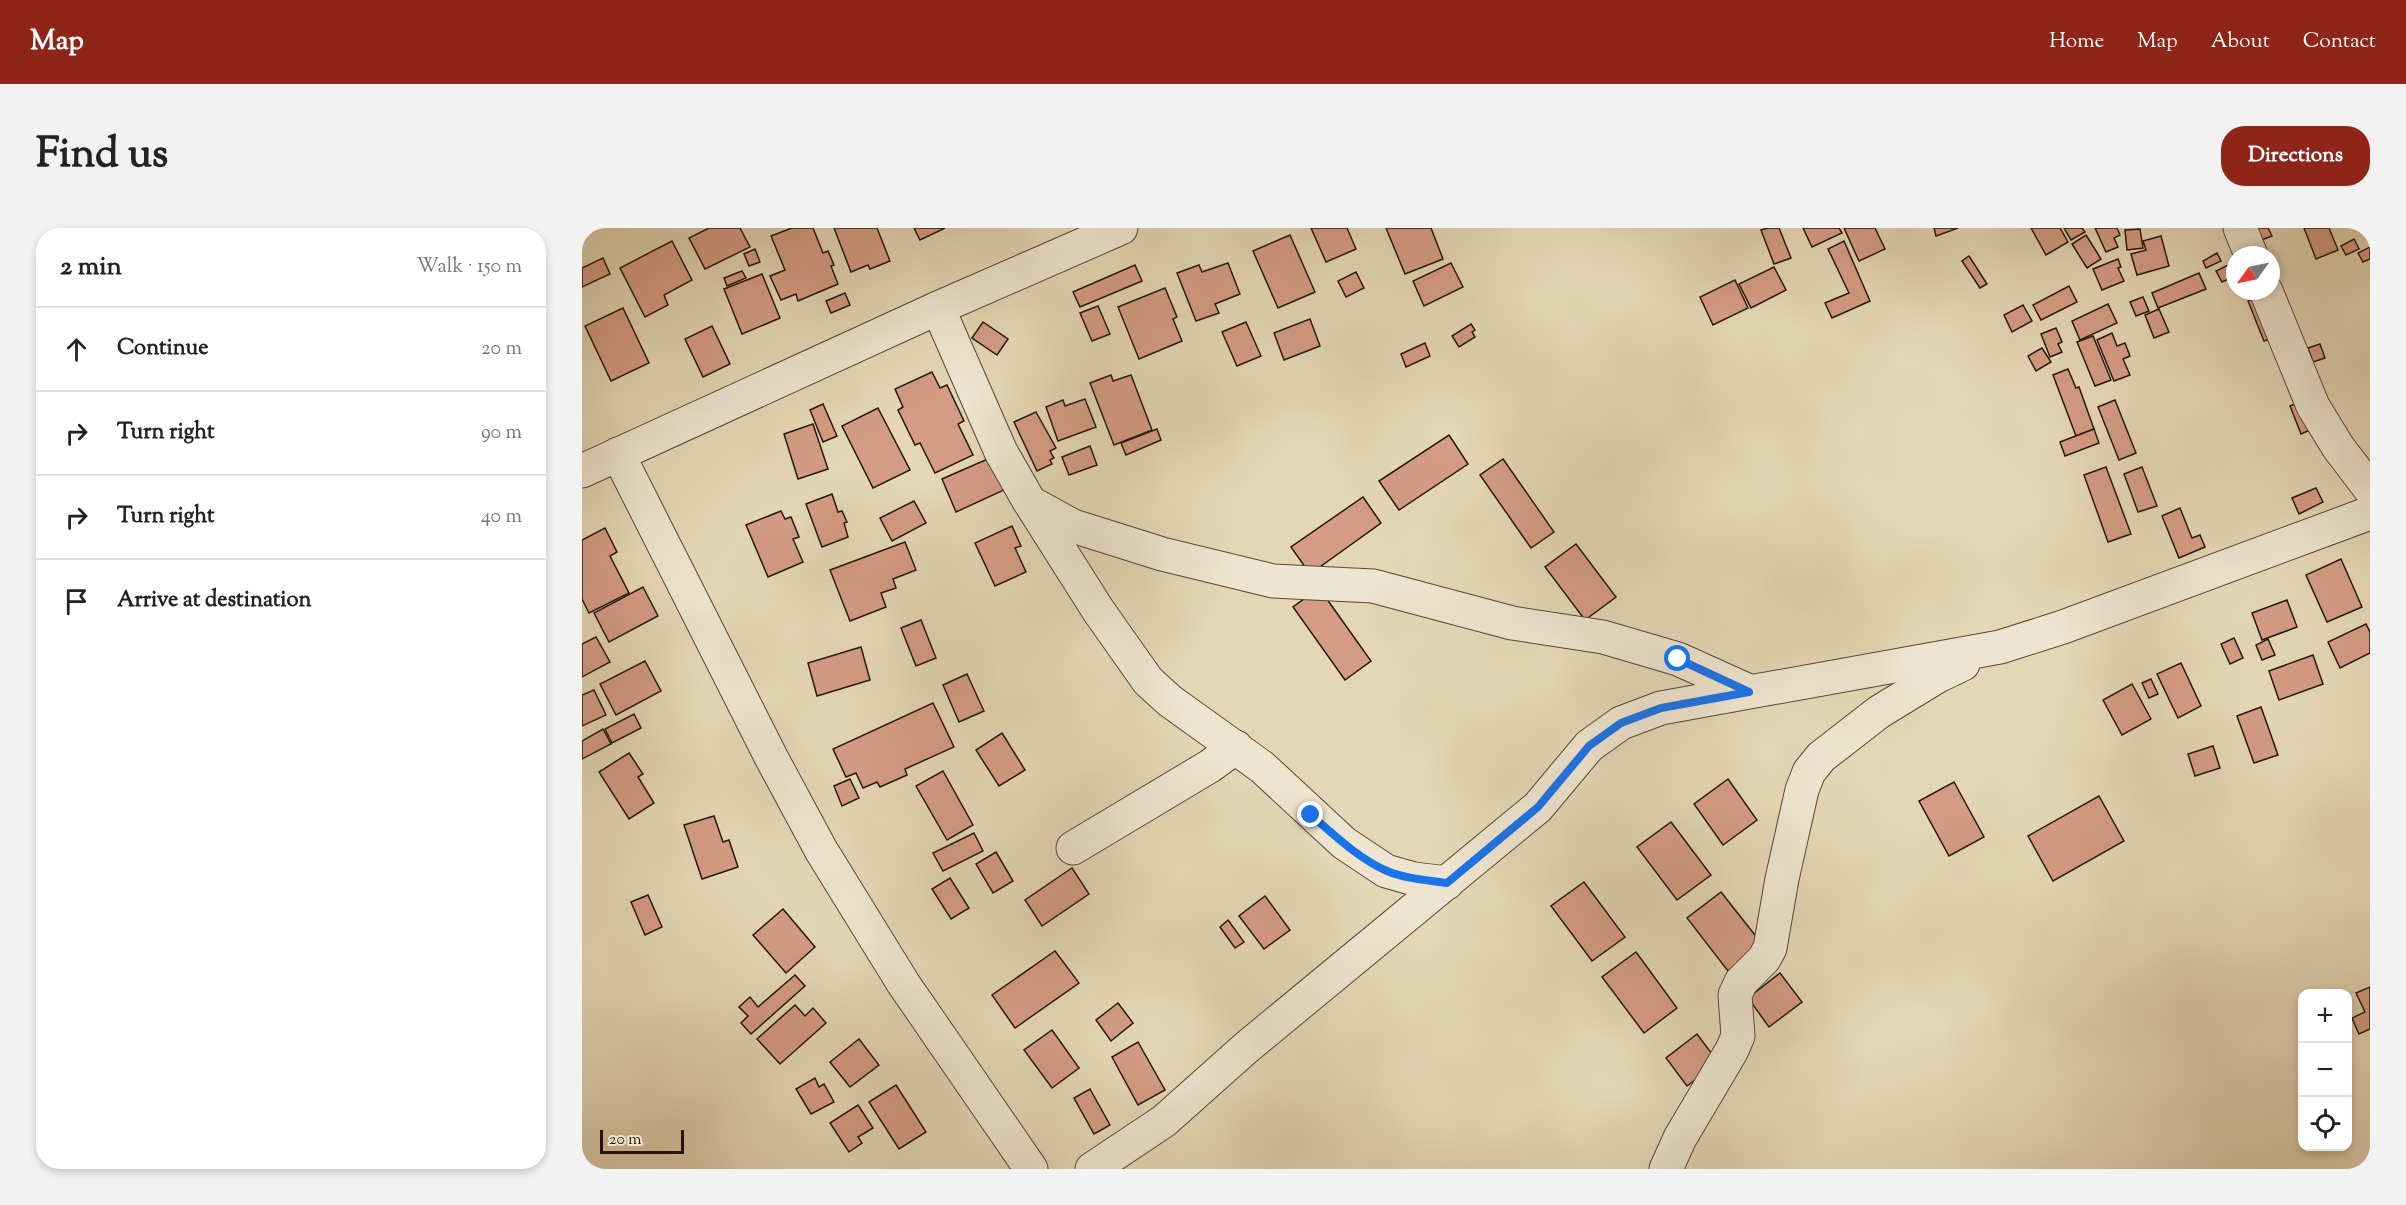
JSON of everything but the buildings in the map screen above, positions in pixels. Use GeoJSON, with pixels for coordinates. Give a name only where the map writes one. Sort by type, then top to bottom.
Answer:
{"type":"FeatureCollection","features":[{"type":"Feature","properties":{"kind":"street"},"geometry":{"type":"LineString","coordinates":[[582,471],[938,308],[1121,228]]}},
{"type":"Feature","properties":{"kind":"street"},"geometry":{"type":"LineString","coordinates":[[2240,228],[2248,246]]}},
{"type":"Feature","properties":{"kind":"street"},"geometry":{"type":"LineString","coordinates":[[2270,300],[2313,406],[2338,447],[2370,489]]}},
{"type":"Feature","properties":{"kind":"street"},"geometry":{"type":"LineString","coordinates":[[938,308],[1001,452],[1098,610],[1148,681],[1170,701],[1262,767],[1311,815],[1352,849],[1386,871],[1414,879],[1447,883]]}},
{"type":"Feature","properties":{"kind":"street"},"geometry":{"type":"LineString","coordinates":[[618,454],[771,757],[821,850],[903,983],[1031,1169]]}},
{"type":"Feature","properties":{"kind":"street"},"geometry":{"type":"LineString","coordinates":[[1029,501],[1073,526],[1162,554],[1273,581],[1373,586],[1512,622],[1603,637],[1678,659],[1749,692]]}},
{"type":"Feature","properties":{"kind":"street"},"geometry":{"type":"LineString","coordinates":[[1092,1169],[1164,1121],[1247,1047],[1538,807],[1589,746],[1621,723],[1661,708],[2000,647],[2054,630],[2370,513]]}},
{"type":"Feature","properties":{"kind":"street"},"geometry":{"type":"LineString","coordinates":[[1666,1169],[1680,1138],[1738,1036],[1736,995],[1741,982],[1764,959],[1770,948],[1784,868],[1802,790],[1809,772],[1821,757],[1879,712],[1938,676],[2000,647]]}},
{"type":"Feature","properties":{"kind":"street"},"geometry":{"type":"LineString","coordinates":[[1073,848],[1210,766],[1236,747]]}},
{"type":"Feature","properties":{"kind":"route"},"geometry":{"type":"LineString","coordinates":[[1311,815],[1344,843],[1386,871],[1414,879],[1447,883],[1538,807],[1589,746],[1621,723],[1661,708],[1749,692],[1678,659]]}}]}
